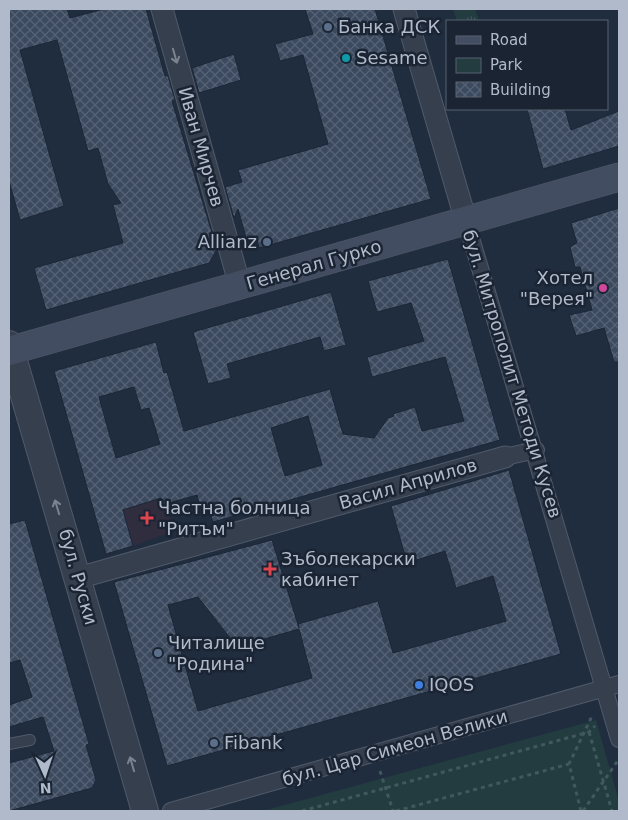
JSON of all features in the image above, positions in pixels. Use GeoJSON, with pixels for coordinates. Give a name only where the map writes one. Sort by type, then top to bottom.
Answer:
{"type":"FeatureCollection","features":[{"type":"Feature","properties":{"kind":"main road","name":"Генерал Гурко"},"geometry":{"type":"LineString","coordinates":[[9,348],[240,286],[619,177]]}},
{"type":"Feature","properties":{"kind":"street","name":"Иван Мирчев"},"geometry":{"type":"LineString","coordinates":[[162,9],[240,286]]}},
{"type":"Feature","properties":{"kind":"street","name":"бул. Митрополит Методи Кусев"},"geometry":{"type":"LineString","coordinates":[[404,9],[536,450],[612,686],[609,707],[619,739]]}},
{"type":"Feature","properties":{"kind":"street","name":"бул. Руски"},"geometry":{"type":"LineString","coordinates":[[9,348],[145,811]]}},
{"type":"Feature","properties":{"kind":"street","name":"Васил Априлов"},"geometry":{"type":"LineString","coordinates":[[78,578],[505,457],[536,450]]}},
{"type":"Feature","properties":{"kind":"street","name":"бул. Цар Симеон Велики"},"geometry":{"type":"LineString","coordinates":[[171,811],[612,686]]}},
{"type":"Feature","properties":{"kind":"lane"},"geometry":{"type":"LineString","coordinates":[[9,744],[30,740]]}},
{"type":"Feature","properties":{"kind":"path"},"geometry":{"type":"LineString","coordinates":[[582,811],[569,764],[612,686]]}},
{"type":"Feature","properties":{"kind":"path"},"geometry":{"type":"LineString","coordinates":[[302,811],[584,734],[589,732],[609,707]]}},
{"type":"Feature","properties":{"kind":"path"},"geometry":{"type":"LineString","coordinates":[[589,732],[612,811]]}},
{"type":"Feature","properties":{"kind":"path"},"geometry":{"type":"LineString","coordinates":[[374,754],[394,811],[569,764]]}},
{"type":"Feature","properties":{"kind":"path"},"geometry":{"type":"LineString","coordinates":[[582,811],[619,759]]}},
{"type":"Feature","properties":{"kind":"shaded area","name":"Частна болница \"Ритъм\""},"geometry":{"type":"Polygon","coordinates":[[[161,498],[162,505],[166,504],[174,531],[133,546],[120,502],[141,504],[161,498]]]}},
{"type":"Feature","properties":{"kind":"green space"},"geometry":{"type":"Polygon","coordinates":[[[453,9],[475,9],[479,20],[457,20],[453,9]]]}},
{"type":"Feature","properties":{"kind":"green space"},"geometry":{"type":"Polygon","coordinates":[[[596,720],[619,801],[619,811],[263,811],[596,720]]]}},
{"type":"Feature","properties":{"kind":"building"},"geometry":{"type":"Polygon","coordinates":[[[9,9],[67,9],[70,18],[104,9],[146,9],[165,76],[168,76],[175,100],[172,101],[217,249],[209,263],[46,310],[34,268],[123,243],[113,205],[121,203],[108,184],[98,148],[88,151],[57,40],[20,50],[64,206],[20,220],[9,181],[9,9]]]}},
{"type":"Feature","properties":{"kind":"building"},"geometry":{"type":"Polygon","coordinates":[[[305,9],[375,9],[431,199],[259,248],[257,239],[247,241],[238,209],[234,218],[225,187],[242,182],[238,170],[328,144],[303,55],[280,61],[275,44],[313,34],[305,9]]]}},
{"type":"Feature","properties":{"kind":"building"},"geometry":{"type":"Polygon","coordinates":[[[234,54],[241,80],[199,93],[192,68],[234,54]]]}},
{"type":"Feature","properties":{"kind":"building"},"geometry":{"type":"Polygon","coordinates":[[[527,110],[565,110],[571,130],[619,111],[619,146],[543,169],[527,110]]]}},
{"type":"Feature","properties":{"kind":"building","name":"Хотел \"Верея\""},"geometry":{"type":"Polygon","coordinates":[[[619,208],[619,362],[614,362],[604,328],[576,336],[569,315],[592,310],[580,267],[575,267],[570,247],[577,243],[571,223],[619,208]]]}},
{"type":"Feature","properties":{"kind":"building"},"geometry":{"type":"Polygon","coordinates":[[[448,259],[500,440],[213,522],[208,507],[201,510],[197,495],[162,505],[161,498],[123,510],[133,546],[106,554],[54,371],[156,342],[164,373],[167,372],[184,431],[330,389],[343,434],[374,438],[388,418],[394,416],[393,414],[415,407],[422,431],[464,421],[445,357],[372,377],[367,357],[424,341],[411,303],[377,312],[368,281],[448,259]],[[134,387],[99,397],[116,458],[160,444],[149,408],[141,410],[134,387]],[[308,416],[271,428],[285,476],[322,465],[308,416]]]}},
{"type":"Feature","properties":{"kind":"building"},"geometry":{"type":"Polygon","coordinates":[[[331,292],[346,345],[324,351],[320,337],[227,364],[231,378],[208,384],[193,332],[331,292]]]}},
{"type":"Feature","properties":{"kind":"building"},"geometry":{"type":"Polygon","coordinates":[[[509,470],[561,654],[167,766],[114,582],[272,540],[299,628],[298,624],[378,601],[393,653],[506,621],[493,576],[456,588],[445,551],[407,563],[391,506],[509,470]],[[198,597],[168,605],[198,711],[312,678],[299,629],[237,647],[198,597]]]}},
{"type":"Feature","properties":{"kind":"building"},"geometry":{"type":"Polygon","coordinates":[[[25,520],[89,744],[86,745],[96,780],[92,788],[9,811],[9,763],[54,751],[43,717],[9,727],[9,705],[32,697],[20,660],[9,663],[9,524],[25,520]]]}},
{"type":"Feature","properties":{"kind":"place","name":"Банка ДСК"},"geometry":{"type":"Point","coordinates":[328,27]}},
{"type":"Feature","properties":{"kind":"place","name":"Sesame"},"geometry":{"type":"Point","coordinates":[346,58]}},
{"type":"Feature","properties":{"kind":"place","name":"Allianz"},"geometry":{"type":"Point","coordinates":[267,242]}},
{"type":"Feature","properties":{"kind":"place","name":"Хотел \"Верея\""},"geometry":{"type":"Point","coordinates":[603,288]}},
{"type":"Feature","properties":{"kind":"place","name":"Частна болница \"Ритъм\""},"geometry":{"type":"Point","coordinates":[147,518]}},
{"type":"Feature","properties":{"kind":"place","name":"Зъболекарски кабинет"},"geometry":{"type":"Point","coordinates":[270,569]}},
{"type":"Feature","properties":{"kind":"place","name":"Читалище \"Родина\""},"geometry":{"type":"Point","coordinates":[158,653]}},
{"type":"Feature","properties":{"kind":"place","name":"IQOS"},"geometry":{"type":"Point","coordinates":[419,685]}},
{"type":"Feature","properties":{"kind":"place","name":"Fibank"},"geometry":{"type":"Point","coordinates":[214,743]}}]}
